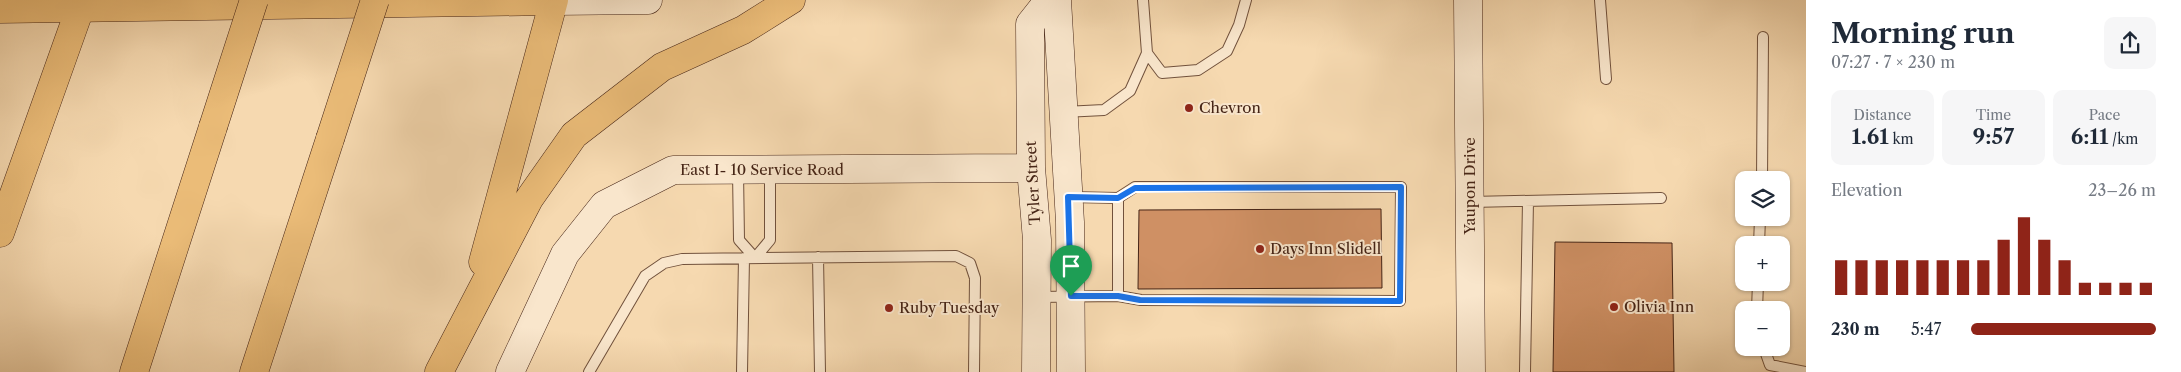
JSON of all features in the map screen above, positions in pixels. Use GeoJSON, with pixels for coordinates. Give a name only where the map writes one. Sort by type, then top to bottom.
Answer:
{"type":"FeatureCollection","features":[{"type":"Feature","properties":{"kind":"main road"},"geometry":{"type":"LineString","coordinates":[[134,372],[254,0]]}},
{"type":"Feature","properties":{"kind":"main road"},"geometry":{"type":"LineString","coordinates":[[254,372],[375,0]]}},
{"type":"Feature","properties":{"kind":"main road"},"geometry":{"type":"LineString","coordinates":[[0,9],[81,4],[553,0],[471,307]]}},
{"type":"Feature","properties":{"kind":"main road"},"geometry":{"type":"LineString","coordinates":[[439,372],[471,307],[529,199],[574,135],[662,67],[743,30],[791,0]]}},
{"type":"Feature","properties":{"kind":"main road"},"geometry":{"type":"LineString","coordinates":[[0,233],[81,4]]}},
{"type":"Feature","properties":{"kind":"street"},"geometry":{"type":"LineString","coordinates":[[553,0],[648,0]]}},
{"type":"Feature","properties":{"kind":"street","name":"Tyler Street"},"geometry":{"type":"LineString","coordinates":[[1036,372],[1037,240],[1031,168],[1030,24],[1049,0]]}},
{"type":"Feature","properties":{"kind":"street"},"geometry":{"type":"LineString","coordinates":[[1057,0],[1068,197],[1071,372]]}},
{"type":"Feature","properties":{"kind":"street","name":"Yaupon Drive"},"geometry":{"type":"LineString","coordinates":[[1468,0],[1471,372]]}},
{"type":"Feature","properties":{"kind":"street","name":"East I- 10 Service Road"},"geometry":{"type":"LineString","coordinates":[[510,372],[565,254],[604,204],[673,170],[1031,168]]}},
{"type":"Feature","properties":{"kind":"lane"},"geometry":{"type":"LineString","coordinates":[[1063,112],[1104,110],[1130,91],[1147,53],[1143,0]]}},
{"type":"Feature","properties":{"kind":"lane"},"geometry":{"type":"LineString","coordinates":[[1147,53],[1162,73],[1198,70],[1227,52],[1239,25],[1246,0]]}},
{"type":"Feature","properties":{"kind":"lane"},"geometry":{"type":"LineString","coordinates":[[1600,0],[1606,79]]}},
{"type":"Feature","properties":{"kind":"lane"},"geometry":{"type":"LineString","coordinates":[[1762,171],[1763,37]]}},
{"type":"Feature","properties":{"kind":"lane"},"geometry":{"type":"LineString","coordinates":[[738,170],[739,240],[755,258]]}},
{"type":"Feature","properties":{"kind":"lane"},"geometry":{"type":"LineString","coordinates":[[755,258],[770,240],[770,170]]}},
{"type":"Feature","properties":{"kind":"lane"},"geometry":{"type":"LineString","coordinates":[[1036,297],[1118,296],[1140,300],[1400,301],[1401,187],[1135,188],[1118,198],[1068,197]]}},
{"type":"Feature","properties":{"kind":"lane"},"geometry":{"type":"LineString","coordinates":[[1118,198],[1118,296]]}},
{"type":"Feature","properties":{"kind":"lane"},"geometry":{"type":"LineString","coordinates":[[1470,202],[1661,198]]}},
{"type":"Feature","properties":{"kind":"lane"},"geometry":{"type":"LineString","coordinates":[[1525,372],[1528,201]]}},
{"type":"Feature","properties":{"kind":"lane"},"geometry":{"type":"LineString","coordinates":[[589,372],[645,276],[664,262],[682,259],[956,256],[970,262],[975,278],[974,372]]}},
{"type":"Feature","properties":{"kind":"lane"},"geometry":{"type":"LineString","coordinates":[[818,257],[820,372]]}},
{"type":"Feature","properties":{"kind":"lane"},"geometry":{"type":"LineString","coordinates":[[742,372],[744,258]]}},
{"type":"Feature","properties":{"kind":"lane"},"geometry":{"type":"LineString","coordinates":[[1767,356],[1770,365],[1806,372]]}},
{"type":"Feature","properties":{"kind":"building","name":"Days Inn Slidell"},"geometry":{"type":"Polygon","coordinates":[[[1381,209],[1382,288],[1138,289],[1139,210],[1381,209]]]}},
{"type":"Feature","properties":{"kind":"building","name":"Olivia Inn"},"geometry":{"type":"Polygon","coordinates":[[[1555,242],[1672,243],[1674,372],[1553,372],[1555,242]]]}},
{"type":"Feature","properties":{"kind":"place","name":"Chevron"},"geometry":{"type":"Point","coordinates":[1189,108]}},
{"type":"Feature","properties":{"kind":"place","name":"Days Inn Slidell"},"geometry":{"type":"Point","coordinates":[1260,249]}},
{"type":"Feature","properties":{"kind":"place","name":"Olivia Inn"},"geometry":{"type":"Point","coordinates":[1614,307]}},
{"type":"Feature","properties":{"kind":"place","name":"Ruby Tuesday"},"geometry":{"type":"Point","coordinates":[889,308]}},
{"type":"Feature","properties":{"kind":"route"},"geometry":{"type":"LineString","coordinates":[[1401,187],[1400,301],[1140,300],[1118,296],[1071,296],[1068,197],[1118,198],[1135,188],[1401,187]]}}]}
